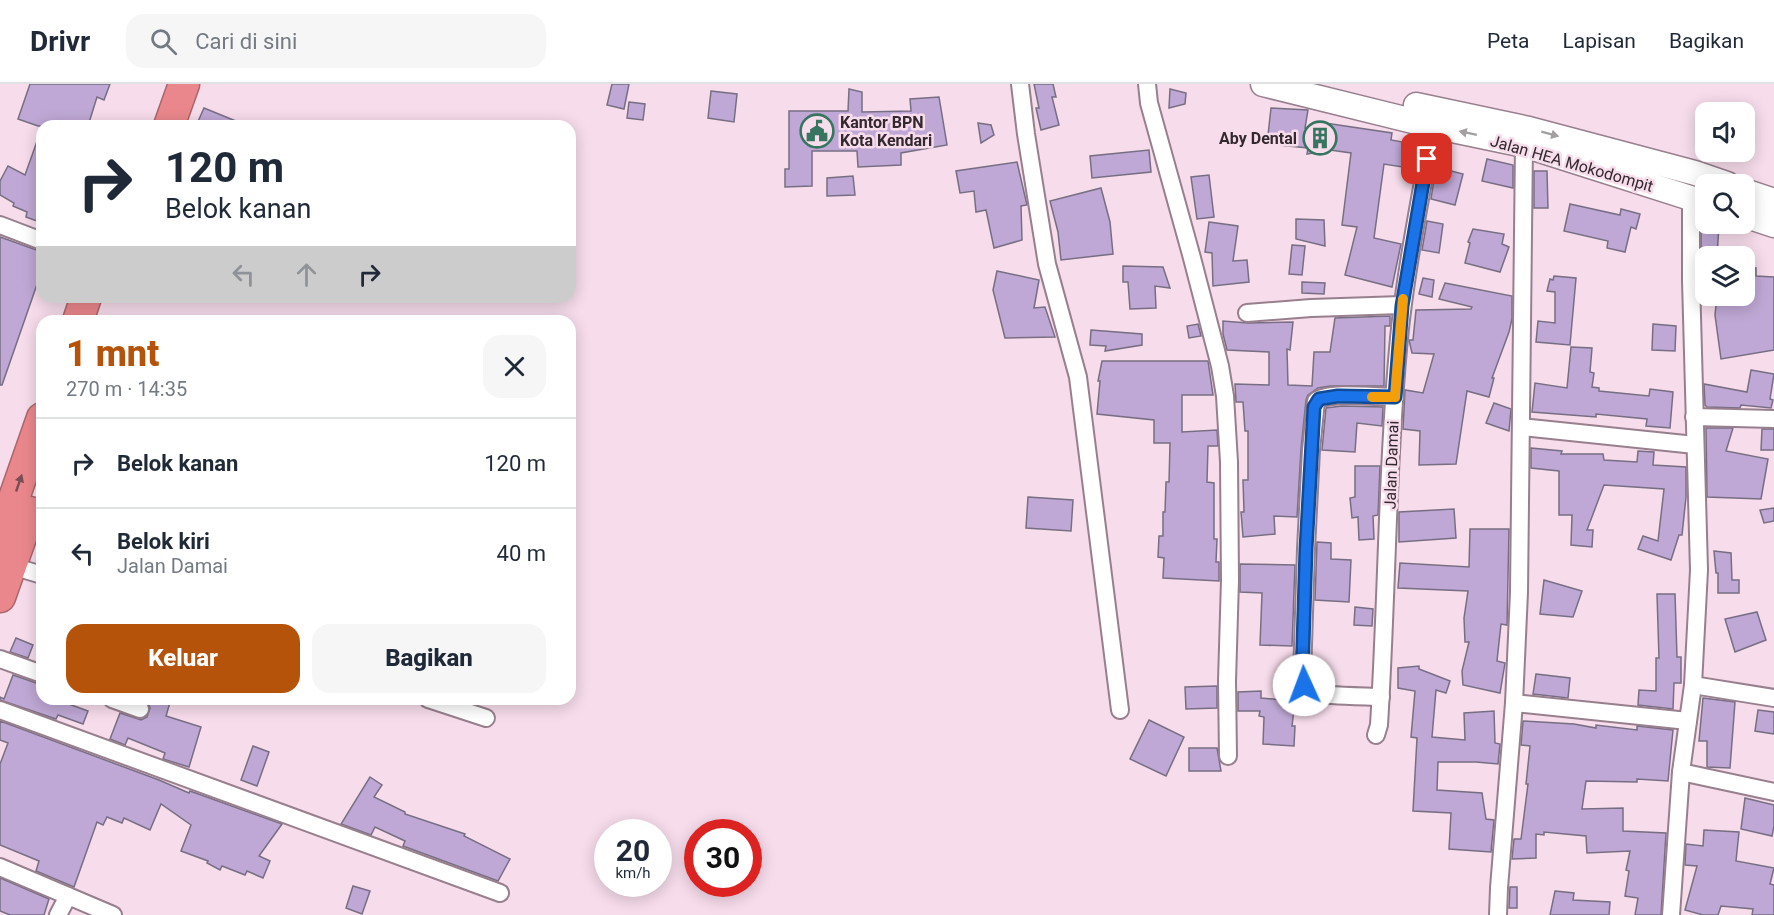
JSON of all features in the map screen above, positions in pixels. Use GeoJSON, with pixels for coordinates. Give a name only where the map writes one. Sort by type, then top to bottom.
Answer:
{"type":"FeatureCollection","features":[{"type":"Feature","properties":{"kind":"highway"},"geometry":{"type":"LineString","coordinates":[[151,120],[164,84]]}},
{"type":"Feature","properties":{"kind":"highway"},"geometry":{"type":"LineString","coordinates":[[171,120],[184,84]]}},
{"type":"Feature","properties":{"kind":"highway"},"geometry":{"type":"LineString","coordinates":[[0,538],[36,435]]}},
{"type":"Feature","properties":{"kind":"highway"},"geometry":{"type":"LineString","coordinates":[[4,584],[36,494]]}},
{"type":"Feature","properties":{"kind":"street"},"geometry":{"type":"LineString","coordinates":[[1020,84],[1047,264],[1078,377],[1120,710]]}},
{"type":"Feature","properties":{"kind":"street"},"geometry":{"type":"LineString","coordinates":[[1147,84],[1149,103],[1220,366],[1227,407],[1230,580],[1227,681],[1228,756]]}},
{"type":"Feature","properties":{"kind":"street","name":"Jalan HEA Mokodompit"},"geometry":{"type":"LineString","coordinates":[[1263,84],[1433,126],[1524,145],[1695,199]]}},
{"type":"Feature","properties":{"kind":"street","name":"Jalan HEA Mokodompit"},"geometry":{"type":"LineString","coordinates":[[1329,84],[1427,108],[1529,129],[1697,174]]}},
{"type":"Feature","properties":{"kind":"street","name":"Jalan Damai"},"geometry":{"type":"LineString","coordinates":[[1376,735],[1381,697],[1395,397],[1402,306],[1433,126]]}},
{"type":"Feature","properties":{"kind":"street"},"geometry":{"type":"LineString","coordinates":[[1498,915],[1514,703],[1519,591],[1524,145]]}},
{"type":"Feature","properties":{"kind":"street"},"geometry":{"type":"LineString","coordinates":[[1691,172],[1695,188]]}},
{"type":"Feature","properties":{"kind":"street"},"geometry":{"type":"LineString","coordinates":[[1755,194],[1774,201]]}},
{"type":"Feature","properties":{"kind":"street"},"geometry":{"type":"LineString","coordinates":[[1755,219],[1774,225]]}},
{"type":"Feature","properties":{"kind":"street"},"geometry":{"type":"LineString","coordinates":[[0,225],[36,239]]}},
{"type":"Feature","properties":{"kind":"street"},"geometry":{"type":"LineString","coordinates":[[1676,914],[1681,772],[1693,685],[1699,570],[1694,417],[1697,234]]}},
{"type":"Feature","properties":{"kind":"street"},"geometry":{"type":"LineString","coordinates":[[1247,313],[1311,308],[1402,306]]}},
{"type":"Feature","properties":{"kind":"street"},"geometry":{"type":"LineString","coordinates":[[1381,697],[1319,694],[1309,691],[1304,685],[1302,677],[1306,549],[1316,401],[1338,396],[1395,397]]}},
{"type":"Feature","properties":{"kind":"street"},"geometry":{"type":"LineString","coordinates":[[1694,417],[1774,419]]}},
{"type":"Feature","properties":{"kind":"street"},"geometry":{"type":"LineString","coordinates":[[1522,427],[1695,446]]}},
{"type":"Feature","properties":{"kind":"street"},"geometry":{"type":"LineString","coordinates":[[4,584],[36,576]]}},
{"type":"Feature","properties":{"kind":"street"},"geometry":{"type":"LineString","coordinates":[[0,659],[36,672]]}},
{"type":"Feature","properties":{"kind":"street"},"geometry":{"type":"LineString","coordinates":[[1693,685],[1774,698]]}},
{"type":"Feature","properties":{"kind":"street"},"geometry":{"type":"LineString","coordinates":[[1514,703],[1688,721]]}},
{"type":"Feature","properties":{"kind":"street"},"geometry":{"type":"LineString","coordinates":[[129,705],[140,709]]}},
{"type":"Feature","properties":{"kind":"street"},"geometry":{"type":"LineString","coordinates":[[446,705],[486,718]]}},
{"type":"Feature","properties":{"kind":"street"},"geometry":{"type":"LineString","coordinates":[[0,710],[500,893]]}},
{"type":"Feature","properties":{"kind":"street"},"geometry":{"type":"LineString","coordinates":[[1681,772],[1774,792]]}},
{"type":"Feature","properties":{"kind":"street"},"geometry":{"type":"LineString","coordinates":[[0,867],[113,915]]}},
{"type":"Feature","properties":{"kind":"street"},"geometry":{"type":"LineString","coordinates":[[58,915],[68,896]]}},
{"type":"Feature","properties":{"kind":"building"},"geometry":{"type":"Polygon","coordinates":[[[30,84],[110,84],[104,100],[97,97],[90,120],[36,120],[36,125],[18,119],[30,84]]]}},
{"type":"Feature","properties":{"kind":"building"},"geometry":{"type":"Polygon","coordinates":[[[612,84],[629,84],[624,109],[607,105],[612,84]]]}},
{"type":"Feature","properties":{"kind":"building"},"geometry":{"type":"Polygon","coordinates":[[[1034,84],[1053,84],[1056,97],[1052,97],[1059,125],[1041,130],[1034,84]]]}},
{"type":"Feature","properties":{"kind":"building"},"geometry":{"type":"Polygon","coordinates":[[[849,89],[862,92],[862,112],[911,111],[910,99],[939,97],[947,145],[901,153],[901,165],[858,167],[857,151],[812,151],[812,186],[785,187],[785,169],[789,169],[789,111],[848,111],[849,89]]]}},
{"type":"Feature","properties":{"kind":"building"},"geometry":{"type":"Polygon","coordinates":[[[1170,89],[1186,93],[1185,104],[1169,108],[1170,89]]]}},
{"type":"Feature","properties":{"kind":"building"},"geometry":{"type":"Polygon","coordinates":[[[711,91],[737,94],[734,122],[708,118],[711,91]]]}},
{"type":"Feature","properties":{"kind":"building"},"geometry":{"type":"Polygon","coordinates":[[[629,102],[645,104],[643,120],[627,118],[629,102]]]}},
{"type":"Feature","properties":{"kind":"building"},"geometry":{"type":"Polygon","coordinates":[[[204,108],[233,120],[199,120],[204,108]]]}},
{"type":"Feature","properties":{"kind":"building"},"geometry":{"type":"Polygon","coordinates":[[[1271,108],[1308,110],[1305,128],[1325,123],[1392,133],[1391,140],[1419,145],[1415,169],[1384,164],[1374,238],[1401,244],[1392,287],[1345,275],[1357,227],[1342,225],[1351,153],[1330,150],[1307,154],[1308,148],[1267,144],[1271,108]]]}},
{"type":"Feature","properties":{"kind":"building"},"geometry":{"type":"Polygon","coordinates":[[[978,123],[991,125],[994,135],[981,143],[978,123]]]}},
{"type":"Feature","properties":{"kind":"building"},"geometry":{"type":"Polygon","coordinates":[[[36,144],[36,221],[26,217],[27,212],[13,206],[14,203],[0,195],[0,181],[8,166],[25,175],[36,144]]]}},
{"type":"Feature","properties":{"kind":"building"},"geometry":{"type":"Polygon","coordinates":[[[1149,150],[1151,172],[1092,178],[1090,156],[1149,150]]]}},
{"type":"Feature","properties":{"kind":"building"},"geometry":{"type":"Polygon","coordinates":[[[1487,159],[1513,165],[1513,188],[1482,181],[1487,159]]]}},
{"type":"Feature","properties":{"kind":"building"},"geometry":{"type":"Polygon","coordinates":[[[1017,162],[1027,205],[1021,206],[1022,240],[994,248],[986,210],[976,212],[974,191],[960,193],[956,171],[1017,162]]]}},
{"type":"Feature","properties":{"kind":"building"},"geometry":{"type":"Polygon","coordinates":[[[1436,167],[1463,174],[1455,205],[1431,199],[1436,167]]]}},
{"type":"Feature","properties":{"kind":"building"},"geometry":{"type":"Polygon","coordinates":[[[1534,171],[1547,171],[1548,208],[1534,208],[1534,171]]]}},
{"type":"Feature","properties":{"kind":"building"},"geometry":{"type":"Polygon","coordinates":[[[1209,175],[1214,217],[1197,219],[1191,177],[1209,175]]]}},
{"type":"Feature","properties":{"kind":"building"},"geometry":{"type":"Polygon","coordinates":[[[853,176],[855,195],[827,196],[827,178],[853,176]]]}},
{"type":"Feature","properties":{"kind":"building"},"geometry":{"type":"Polygon","coordinates":[[[1101,188],[1110,222],[1113,254],[1061,260],[1058,232],[1050,201],[1101,188]]]}},
{"type":"Feature","properties":{"kind":"building"},"geometry":{"type":"Polygon","coordinates":[[[1570,204],[1620,215],[1621,209],[1640,214],[1636,229],[1631,227],[1625,252],[1607,248],[1608,241],[1564,231],[1570,204]]]}},
{"type":"Feature","properties":{"kind":"building"},"geometry":{"type":"Polygon","coordinates":[[[1296,219],[1324,220],[1325,246],[1296,239],[1296,219]]]}},
{"type":"Feature","properties":{"kind":"building"},"geometry":{"type":"Polygon","coordinates":[[[1427,221],[1443,224],[1439,253],[1422,250],[1427,221]]]}},
{"type":"Feature","properties":{"kind":"building"},"geometry":{"type":"Polygon","coordinates":[[[1209,222],[1238,226],[1233,261],[1247,260],[1249,282],[1213,286],[1212,253],[1205,252],[1209,222]]]}},
{"type":"Feature","properties":{"kind":"building"},"geometry":{"type":"Polygon","coordinates":[[[1473,229],[1504,234],[1502,244],[1509,247],[1500,272],[1465,263],[1470,243],[1468,242],[1473,229]]]}},
{"type":"Feature","properties":{"kind":"building"},"geometry":{"type":"Polygon","coordinates":[[[1701,234],[1718,234],[1718,246],[1701,246],[1701,234]]]}},
{"type":"Feature","properties":{"kind":"building"},"geometry":{"type":"Polygon","coordinates":[[[0,237],[36,250],[36,287],[2,385],[0,385],[0,237]]]}},
{"type":"Feature","properties":{"kind":"building"},"geometry":{"type":"Polygon","coordinates":[[[1292,245],[1305,246],[1302,275],[1289,274],[1292,245]]]}},
{"type":"Feature","properties":{"kind":"building"},"geometry":{"type":"Polygon","coordinates":[[[1123,266],[1163,267],[1170,288],[1155,286],[1156,308],[1130,309],[1128,282],[1123,282],[1123,266]]]}},
{"type":"Feature","properties":{"kind":"building"},"geometry":{"type":"Polygon","coordinates":[[[1755,268],[1756,276],[1774,277],[1774,350],[1721,359],[1716,306],[1755,306],[1755,268]]]}},
{"type":"Feature","properties":{"kind":"building"},"geometry":{"type":"Polygon","coordinates":[[[997,271],[1039,280],[1034,308],[1045,307],[1055,337],[1005,338],[993,290],[997,271]]]}},
{"type":"Feature","properties":{"kind":"building"},"geometry":{"type":"Polygon","coordinates":[[[1554,276],[1576,278],[1570,345],[1536,342],[1538,321],[1555,323],[1555,292],[1547,291],[1550,279],[1553,280],[1554,276]]]}},
{"type":"Feature","properties":{"kind":"building"},"geometry":{"type":"Polygon","coordinates":[[[1423,278],[1434,280],[1432,297],[1419,294],[1423,278]]]}},
{"type":"Feature","properties":{"kind":"building"},"geometry":{"type":"Polygon","coordinates":[[[1302,282],[1325,283],[1324,294],[1302,293],[1302,282]]]}},
{"type":"Feature","properties":{"kind":"building"},"geometry":{"type":"Polygon","coordinates":[[[1445,283],[1512,296],[1512,319],[1492,378],[1494,378],[1489,397],[1467,391],[1456,464],[1419,465],[1420,431],[1403,429],[1405,390],[1423,393],[1434,354],[1412,353],[1409,340],[1413,340],[1416,310],[1471,309],[1472,307],[1439,299],[1445,283]]]}},
{"type":"Feature","properties":{"kind":"building"},"geometry":{"type":"Polygon","coordinates":[[[1390,316],[1390,326],[1385,326],[1384,386],[1330,386],[1318,388],[1308,395],[1301,449],[1297,517],[1274,516],[1275,534],[1243,537],[1241,512],[1244,512],[1243,480],[1248,480],[1248,431],[1245,431],[1243,402],[1236,402],[1235,384],[1269,385],[1269,352],[1227,350],[1223,321],[1293,322],[1290,350],[1287,349],[1288,385],[1312,386],[1314,352],[1330,352],[1335,318],[1390,316]]]}},
{"type":"Feature","properties":{"kind":"building"},"geometry":{"type":"Polygon","coordinates":[[[1198,324],[1201,336],[1189,338],[1187,326],[1198,324]]]}},
{"type":"Feature","properties":{"kind":"building"},"geometry":{"type":"Polygon","coordinates":[[[1653,324],[1676,326],[1675,351],[1652,350],[1653,324]]]}},
{"type":"Feature","properties":{"kind":"building"},"geometry":{"type":"Polygon","coordinates":[[[1091,330],[1142,334],[1142,345],[1105,351],[1106,346],[1090,345],[1091,330]]]}},
{"type":"Feature","properties":{"kind":"building"},"geometry":{"type":"Polygon","coordinates":[[[1571,347],[1592,348],[1590,372],[1594,373],[1592,387],[1599,388],[1599,391],[1649,396],[1650,389],[1673,392],[1670,428],[1646,426],[1647,419],[1596,414],[1596,417],[1532,412],[1535,383],[1567,388],[1571,347]]]}},
{"type":"Feature","properties":{"kind":"building"},"geometry":{"type":"Polygon","coordinates":[[[1102,361],[1208,361],[1213,395],[1182,395],[1182,432],[1217,430],[1218,446],[1208,446],[1207,482],[1214,483],[1214,539],[1217,539],[1216,562],[1219,562],[1219,581],[1163,578],[1164,558],[1158,557],[1159,536],[1163,536],[1166,482],[1169,482],[1170,443],[1154,443],[1154,420],[1097,414],[1100,381],[1098,381],[1102,361]]]}},
{"type":"Feature","properties":{"kind":"building"},"geometry":{"type":"Polygon","coordinates":[[[1751,370],[1774,374],[1771,408],[1741,405],[1740,408],[1707,407],[1705,405],[1704,384],[1747,392],[1751,370]]]}},
{"type":"Feature","properties":{"kind":"building"},"geometry":{"type":"Polygon","coordinates":[[[1494,403],[1511,409],[1509,431],[1486,423],[1494,403]]]}},
{"type":"Feature","properties":{"kind":"building"},"geometry":{"type":"Polygon","coordinates":[[[1383,407],[1382,426],[1357,423],[1355,452],[1322,450],[1326,408],[1383,407]]]}},
{"type":"Feature","properties":{"kind":"building"},"geometry":{"type":"Polygon","coordinates":[[[1706,428],[1733,428],[1726,451],[1768,459],[1761,499],[1707,497],[1706,428]]]}},
{"type":"Feature","properties":{"kind":"building"},"geometry":{"type":"Polygon","coordinates":[[[1762,429],[1774,429],[1774,450],[1761,450],[1762,429]]]}},
{"type":"Feature","properties":{"kind":"building"},"geometry":{"type":"Polygon","coordinates":[[[1531,448],[1562,451],[1561,454],[1603,454],[1604,460],[1637,462],[1638,451],[1654,452],[1653,465],[1686,467],[1682,535],[1679,535],[1671,560],[1638,549],[1643,536],[1658,541],[1664,489],[1604,485],[1587,530],[1593,530],[1592,547],[1571,545],[1572,515],[1559,515],[1559,471],[1531,468],[1531,448]]]}},
{"type":"Feature","properties":{"kind":"building"},"geometry":{"type":"Polygon","coordinates":[[[1355,466],[1380,466],[1378,515],[1373,516],[1374,539],[1359,540],[1358,517],[1352,518],[1350,498],[1355,497],[1355,466]]]}},
{"type":"Feature","properties":{"kind":"building"},"geometry":{"type":"Polygon","coordinates":[[[1028,497],[1073,500],[1071,531],[1026,528],[1028,497]]]}},
{"type":"Feature","properties":{"kind":"building"},"geometry":{"type":"Polygon","coordinates":[[[1774,508],[1774,521],[1764,523],[1760,510],[1774,508]]]}},
{"type":"Feature","properties":{"kind":"building"},"geometry":{"type":"Polygon","coordinates":[[[1454,509],[1456,538],[1399,542],[1399,512],[1454,509]]]}},
{"type":"Feature","properties":{"kind":"building"},"geometry":{"type":"Polygon","coordinates":[[[1470,529],[1509,529],[1507,625],[1501,624],[1497,661],[1505,663],[1500,693],[1463,685],[1462,671],[1469,642],[1465,642],[1464,618],[1468,591],[1398,588],[1400,563],[1469,567],[1470,529]]]}},
{"type":"Feature","properties":{"kind":"building"},"geometry":{"type":"Polygon","coordinates":[[[1317,542],[1331,543],[1331,559],[1351,560],[1349,602],[1315,600],[1317,542]]]}},
{"type":"Feature","properties":{"kind":"building"},"geometry":{"type":"Polygon","coordinates":[[[1714,551],[1731,553],[1732,580],[1739,580],[1739,593],[1718,593],[1718,573],[1716,573],[1714,551]]]}},
{"type":"Feature","properties":{"kind":"building"},"geometry":{"type":"Polygon","coordinates":[[[1240,564],[1295,565],[1292,646],[1260,645],[1262,593],[1240,592],[1240,564]]]}},
{"type":"Feature","properties":{"kind":"building"},"geometry":{"type":"Polygon","coordinates":[[[1544,580],[1582,591],[1573,617],[1540,614],[1544,580]]]}},
{"type":"Feature","properties":{"kind":"building"},"geometry":{"type":"Polygon","coordinates":[[[1657,594],[1675,594],[1677,657],[1681,657],[1681,683],[1674,683],[1673,709],[1638,705],[1639,690],[1656,691],[1656,658],[1659,658],[1657,594]]]}},
{"type":"Feature","properties":{"kind":"building"},"geometry":{"type":"Polygon","coordinates":[[[1355,607],[1373,609],[1372,626],[1354,625],[1355,607]]]}},
{"type":"Feature","properties":{"kind":"building"},"geometry":{"type":"Polygon","coordinates":[[[1757,612],[1766,640],[1735,652],[1725,619],[1757,612]]]}},
{"type":"Feature","properties":{"kind":"building"},"geometry":{"type":"Polygon","coordinates":[[[16,638],[33,645],[28,658],[10,652],[16,638]]]}},
{"type":"Feature","properties":{"kind":"building"},"geometry":{"type":"Polygon","coordinates":[[[1419,666],[1419,669],[1450,681],[1446,693],[1436,690],[1432,737],[1465,740],[1464,713],[1494,711],[1495,743],[1500,744],[1498,764],[1438,762],[1437,790],[1482,793],[1486,819],[1494,820],[1491,852],[1449,849],[1451,813],[1413,811],[1417,738],[1411,737],[1415,691],[1398,688],[1398,668],[1419,666]]]}},
{"type":"Feature","properties":{"kind":"building"},"geometry":{"type":"Polygon","coordinates":[[[1536,674],[1570,678],[1568,698],[1533,694],[1536,674]]]}},
{"type":"Feature","properties":{"kind":"building"},"geometry":{"type":"Polygon","coordinates":[[[13,675],[36,683],[36,705],[72,705],[88,711],[83,724],[58,715],[56,719],[0,700],[0,697],[4,699],[13,675]]]}},
{"type":"Feature","properties":{"kind":"building"},"geometry":{"type":"Polygon","coordinates":[[[1217,686],[1217,708],[1186,709],[1185,687],[1217,686]]]}},
{"type":"Feature","properties":{"kind":"building"},"geometry":{"type":"Polygon","coordinates":[[[1261,691],[1261,698],[1295,701],[1292,726],[1295,726],[1294,746],[1263,744],[1264,717],[1259,716],[1260,711],[1238,711],[1238,692],[1261,691]]]}},
{"type":"Feature","properties":{"kind":"building"},"geometry":{"type":"Polygon","coordinates":[[[1703,698],[1735,702],[1730,768],[1707,767],[1707,741],[1699,741],[1703,698]]]}},
{"type":"Feature","properties":{"kind":"building"},"geometry":{"type":"Polygon","coordinates":[[[149,705],[169,705],[166,716],[201,727],[189,767],[163,759],[165,753],[128,738],[125,745],[110,739],[120,713],[141,720],[147,717],[149,705]]]}},
{"type":"Feature","properties":{"kind":"building"},"geometry":{"type":"Polygon","coordinates":[[[1758,710],[1774,712],[1774,734],[1755,731],[1758,710]]]}},
{"type":"Feature","properties":{"kind":"building"},"geometry":{"type":"Polygon","coordinates":[[[1149,720],[1184,737],[1166,776],[1130,759],[1149,720]]]}},
{"type":"Feature","properties":{"kind":"building"},"geometry":{"type":"Polygon","coordinates":[[[0,721],[189,793],[190,791],[282,824],[259,856],[270,861],[263,878],[247,871],[245,875],[222,866],[220,870],[207,863],[208,861],[181,851],[191,825],[161,804],[150,830],[124,818],[122,823],[107,817],[103,825],[97,822],[74,887],[36,871],[39,861],[0,845],[0,764],[8,743],[0,740],[0,721]]]}},
{"type":"Feature","properties":{"kind":"building"},"geometry":{"type":"Polygon","coordinates":[[[1523,721],[1574,724],[1596,728],[1596,725],[1637,730],[1637,726],[1673,730],[1668,781],[1637,779],[1637,782],[1586,781],[1582,809],[1623,808],[1623,831],[1666,833],[1661,915],[1635,915],[1638,898],[1625,896],[1629,871],[1626,870],[1630,851],[1587,853],[1586,836],[1544,832],[1544,835],[1536,834],[1536,858],[1512,859],[1514,839],[1521,839],[1528,784],[1526,784],[1530,746],[1521,745],[1523,721]]]}},
{"type":"Feature","properties":{"kind":"building"},"geometry":{"type":"Polygon","coordinates":[[[253,746],[269,752],[257,786],[241,780],[253,746]]]}},
{"type":"Feature","properties":{"kind":"building"},"geometry":{"type":"Polygon","coordinates":[[[1189,748],[1217,748],[1221,771],[1189,771],[1189,748]]]}},
{"type":"Feature","properties":{"kind":"building"},"geometry":{"type":"Polygon","coordinates":[[[370,777],[382,785],[374,797],[405,814],[465,834],[464,836],[510,859],[498,881],[403,846],[405,841],[375,827],[371,835],[341,824],[370,777]]]}},
{"type":"Feature","properties":{"kind":"building"},"geometry":{"type":"Polygon","coordinates":[[[1745,798],[1774,805],[1772,836],[1741,829],[1745,798]]]}},
{"type":"Feature","properties":{"kind":"building"},"geometry":{"type":"Polygon","coordinates":[[[1704,830],[1739,832],[1736,861],[1774,868],[1770,884],[1774,885],[1774,915],[1752,915],[1753,909],[1721,906],[1718,915],[1703,915],[1685,910],[1697,866],[1685,865],[1686,844],[1703,846],[1704,830]]]}},
{"type":"Feature","properties":{"kind":"building"},"geometry":{"type":"Polygon","coordinates":[[[0,878],[49,899],[44,915],[10,915],[0,911],[0,878]]]}},
{"type":"Feature","properties":{"kind":"building"},"geometry":{"type":"Polygon","coordinates":[[[353,886],[370,891],[362,914],[346,908],[353,886]]]}},
{"type":"Feature","properties":{"kind":"building"},"geometry":{"type":"Polygon","coordinates":[[[1510,887],[1517,887],[1517,908],[1509,908],[1510,887]]]}},
{"type":"Feature","properties":{"kind":"building"},"geometry":{"type":"Polygon","coordinates":[[[1555,891],[1574,893],[1573,900],[1610,902],[1609,915],[1550,915],[1555,891]]]}},
{"type":"Feature","properties":{"kind":"slow traffic"},"geometry":{"type":"LineString","coordinates":[[1372,397],[1395,397],[1403,299]]}},
{"type":"Feature","properties":{"kind":"place","name":"Kantor BPN Kota Kendari"},"geometry":{"type":"Point","coordinates":[817,131]}},
{"type":"Feature","properties":{"kind":"place","name":"Aby Dental"},"geometry":{"type":"Point","coordinates":[1320,138]}},
{"type":"Feature","properties":{"kind":"route"},"geometry":{"type":"LineString","coordinates":[[1304,685],[1302,677],[1306,549],[1314,407],[1319,399],[1338,396],[1395,397],[1402,306],[1427,159]]}}]}
